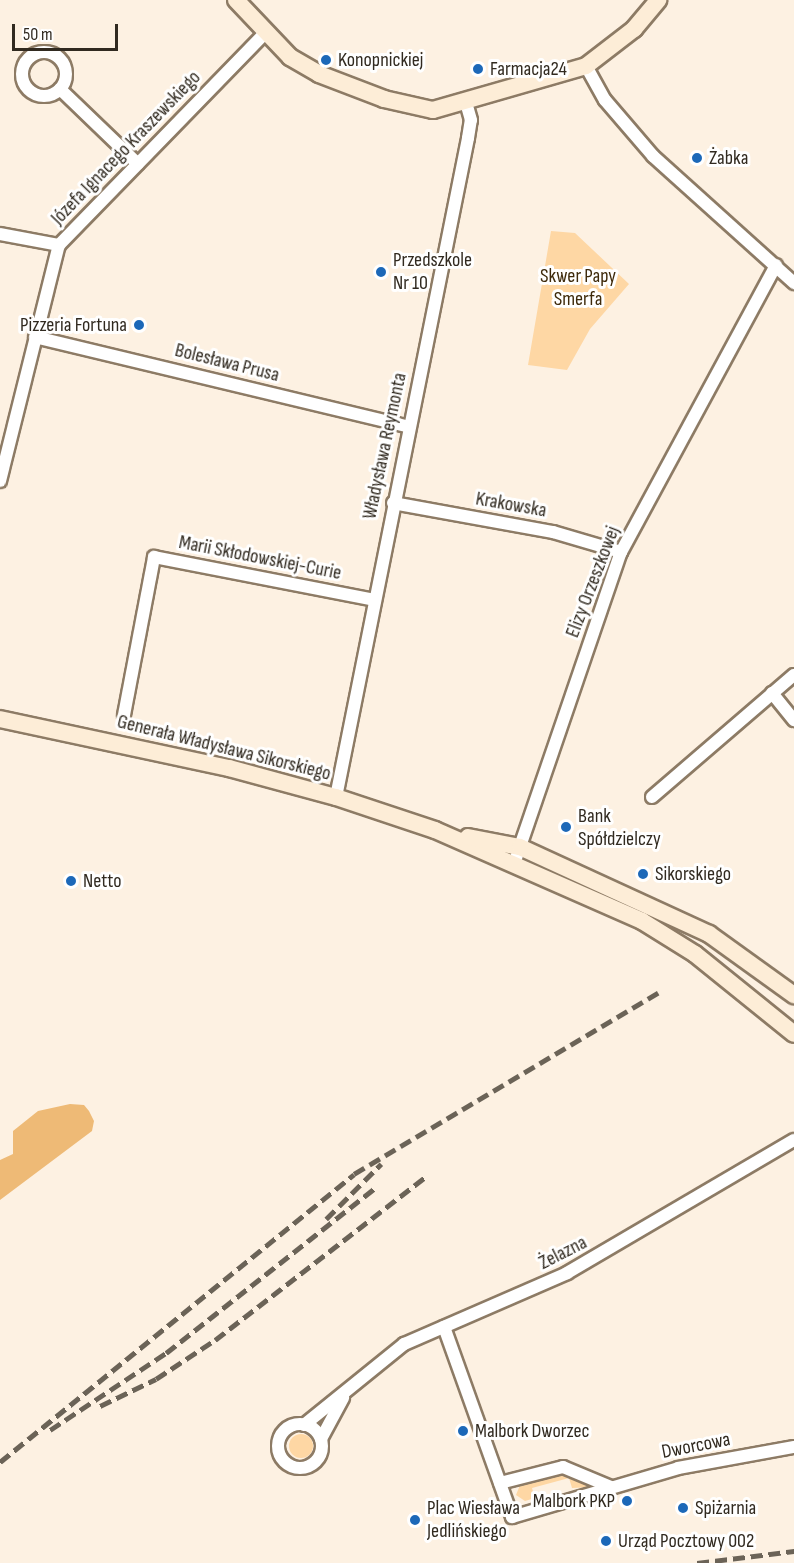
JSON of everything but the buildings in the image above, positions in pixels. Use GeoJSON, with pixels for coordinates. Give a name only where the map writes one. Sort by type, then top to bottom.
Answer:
{"type":"FeatureCollection","features":[{"type":"Feature","properties":{"kind":"main road"},"geometry":{"type":"LineString","coordinates":[[236,0],[290,57],[319,74],[384,99],[433,110],[466,103],[586,66],[634,29],[658,0]]}},
{"type":"Feature","properties":{"kind":"main road","name":"Generała Władysława Sikorskiego"},"geometry":{"type":"LineString","coordinates":[[0,720],[168,753],[336,797],[435,830],[642,921],[695,954],[794,1034]]}},
{"type":"Feature","properties":{"kind":"main road","name":"Generała Władysława Sikorskiego"},"geometry":{"type":"LineString","coordinates":[[435,830],[520,847],[709,934],[794,995]]}},
{"type":"Feature","properties":{"kind":"street","name":"Józefa Ignacego Kraszewskiego"},"geometry":{"type":"LineString","coordinates":[[0,481],[59,245],[265,33]]}},
{"type":"Feature","properties":{"kind":"street"},"geometry":{"type":"LineString","coordinates":[[586,66],[605,100],[653,156],[794,283]]}},
{"type":"Feature","properties":{"kind":"street"},"geometry":{"type":"LineString","coordinates":[[60,89],[138,164]]}},
{"type":"Feature","properties":{"kind":"street","name":"Władysława Reymonta"},"geometry":{"type":"LineString","coordinates":[[336,797],[471,120],[466,103]]}},
{"type":"Feature","properties":{"kind":"street"},"geometry":{"type":"LineString","coordinates":[[0,234],[59,245]]}},
{"type":"Feature","properties":{"kind":"street","name":"Elizy Orzeszkowej"},"geometry":{"type":"LineString","coordinates":[[514,864],[621,552],[776,265]]}},
{"type":"Feature","properties":{"kind":"street","name":"Bolesława Prusa"},"geometry":{"type":"LineString","coordinates":[[35,337],[409,427]]}},
{"type":"Feature","properties":{"kind":"street","name":"Krakowska"},"geometry":{"type":"LineString","coordinates":[[393,503],[553,532],[621,552]]}},
{"type":"Feature","properties":{"kind":"street","name":"Marii Skłodowskiej-Curie"},"geometry":{"type":"LineString","coordinates":[[124,715],[154,557],[375,600]]}},
{"type":"Feature","properties":{"kind":"street"},"geometry":{"type":"LineString","coordinates":[[652,797],[794,675]]}},
{"type":"Feature","properties":{"kind":"street"},"geometry":{"type":"LineString","coordinates":[[772,693],[794,720]]}},
{"type":"Feature","properties":{"kind":"street","name":"Żelazna"},"geometry":{"type":"LineString","coordinates":[[347,1392],[321,1439],[322,1452],[311,1466],[298,1468],[286,1462],[279,1448],[282,1435],[294,1425],[304,1425],[404,1344],[567,1273],[740,1175],[794,1140]]}},
{"type":"Feature","properties":{"kind":"street","name":"Dworcowa"},"geometry":{"type":"LineString","coordinates":[[444,1327],[512,1517],[678,1468],[793,1449]]}},
{"type":"Feature","properties":{"kind":"street"},"geometry":{"type":"LineString","coordinates":[[304,1425],[321,1439]]}},
{"type":"Feature","properties":{"kind":"street"},"geometry":{"type":"LineString","coordinates":[[500,1483],[563,1467],[611,1487]]}},
{"type":"Feature","properties":{"kind":"green space","name":"Skwer Papy Smerfa"},"geometry":{"type":"Polygon","coordinates":[[[551,231],[575,233],[629,284],[590,329],[567,370],[528,365],[551,231]]]}},
{"type":"Feature","properties":{"kind":"green space"},"geometry":{"type":"Polygon","coordinates":[[[301,1434],[310,1437],[313,1446],[310,1455],[301,1458],[292,1455],[289,1446],[292,1437],[301,1434]]]}},
{"type":"Feature","properties":{"kind":"green space"},"geometry":{"type":"Polygon","coordinates":[[[563,1472],[594,1487],[572,1488],[569,1478],[532,1488],[535,1498],[525,1501],[516,1495],[520,1485],[563,1472]]]}},
{"type":"Feature","properties":{"kind":"shaded area"},"geometry":{"type":"Polygon","coordinates":[[[70,1104],[84,1105],[89,1111],[94,1121],[92,1131],[0,1200],[0,1160],[13,1154],[13,1131],[38,1111],[70,1104]]]}},
{"type":"Feature","properties":{"kind":"railway"},"geometry":{"type":"LineString","coordinates":[[0,1462],[354,1174],[659,992]]}},
{"type":"Feature","properties":{"kind":"railway"},"geometry":{"type":"LineString","coordinates":[[326,1219],[381,1164]]}},
{"type":"Feature","properties":{"kind":"railway"},"geometry":{"type":"LineString","coordinates":[[100,1406],[156,1379],[215,1340],[425,1177]]}},
{"type":"Feature","properties":{"kind":"railway"},"geometry":{"type":"LineString","coordinates":[[50,1430],[166,1353],[374,1189]]}},
{"type":"Feature","properties":{"kind":"railway"},"geometry":{"type":"LineString","coordinates":[[697,1563],[794,1551]]}},
{"type":"Feature","properties":{"kind":"place","name":"Konopnickiej"},"geometry":{"type":"Point","coordinates":[326,60]}},
{"type":"Feature","properties":{"kind":"place","name":"Farmacja24"},"geometry":{"type":"Point","coordinates":[478,69]}},
{"type":"Feature","properties":{"kind":"place","name":"Żabka"},"geometry":{"type":"Point","coordinates":[697,158]}},
{"type":"Feature","properties":{"kind":"place","name":"Przedszkole Nr 10"},"geometry":{"type":"Point","coordinates":[381,272]}},
{"type":"Feature","properties":{"kind":"place","name":"Pizzeria Fortuna"},"geometry":{"type":"Point","coordinates":[139,325]}},
{"type":"Feature","properties":{"kind":"place","name":"Bank Spółdzielczy"},"geometry":{"type":"Point","coordinates":[566,827]}},
{"type":"Feature","properties":{"kind":"place","name":"Sikorskiego"},"geometry":{"type":"Point","coordinates":[643,874]}},
{"type":"Feature","properties":{"kind":"place","name":"Netto"},"geometry":{"type":"Point","coordinates":[71,881]}},
{"type":"Feature","properties":{"kind":"place","name":"Malbork Dworzec"},"geometry":{"type":"Point","coordinates":[463,1431]}},
{"type":"Feature","properties":{"kind":"place","name":"Malbork PKP"},"geometry":{"type":"Point","coordinates":[627,1501]}},
{"type":"Feature","properties":{"kind":"place","name":"Spiżarnia"},"geometry":{"type":"Point","coordinates":[683,1508]}},
{"type":"Feature","properties":{"kind":"place","name":"Plac Wiesława Jedlińskiego"},"geometry":{"type":"Point","coordinates":[415,1520]}},
{"type":"Feature","properties":{"kind":"place","name":"Urząd Pocztowy 002"},"geometry":{"type":"Point","coordinates":[606,1541]}}]}
